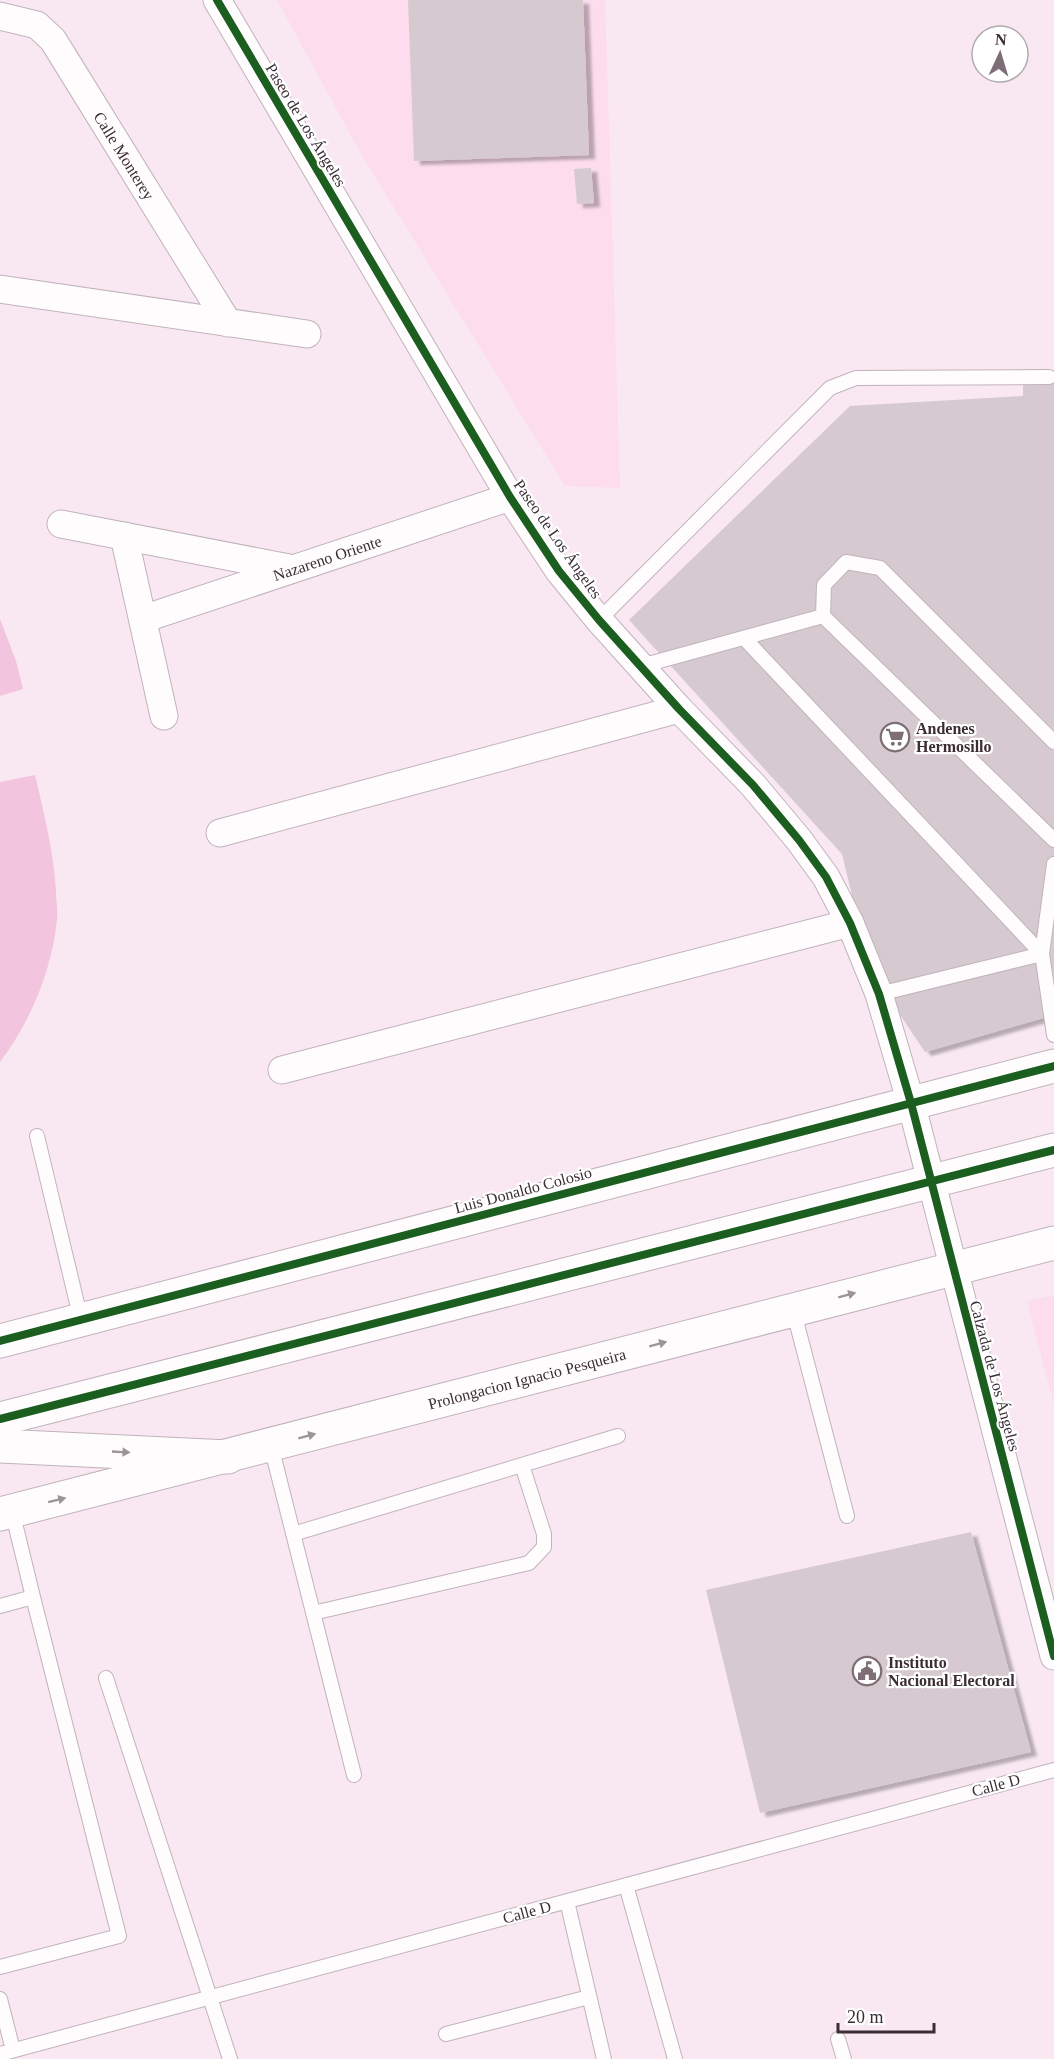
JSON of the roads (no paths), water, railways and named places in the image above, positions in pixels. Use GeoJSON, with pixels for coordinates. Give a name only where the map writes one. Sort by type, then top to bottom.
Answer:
{"type":"FeatureCollection","features":[{"type":"Feature","properties":{"kind":"main road","name":"Luis Donaldo Colosio"},"geometry":{"type":"LineString","coordinates":[[0,1341],[1054,1066]]}},
{"type":"Feature","properties":{"kind":"main road"},"geometry":{"type":"LineString","coordinates":[[0,1419],[1054,1150]]}},
{"type":"Feature","properties":{"kind":"main road","name":"Prolongacion Ignacio Pesqueira"},"geometry":{"type":"LineString","coordinates":[[6,1513],[1054,1243]]}},
{"type":"Feature","properties":{"kind":"main road"},"geometry":{"type":"LineString","coordinates":[[0,1446],[228,1457]]}},
{"type":"Feature","properties":{"kind":"street","name":"Paseo de Los Ángeles"},"geometry":{"type":"LineString","coordinates":[[217,0],[510,497],[559,571],[599,620],[679,709],[753,785],[799,840],[826,877],[850,923],[879,994],[911,1102]]}},
{"type":"Feature","properties":{"kind":"street","name":"Calle Monterey"},"geometry":{"type":"LineString","coordinates":[[0,16],[37,26],[53,40],[228,323]]}},
{"type":"Feature","properties":{"kind":"street"},"geometry":{"type":"LineString","coordinates":[[0,289],[307,333]]}},
{"type":"Feature","properties":{"kind":"street","name":"Nazareno Oriente"},"geometry":{"type":"LineString","coordinates":[[143,619],[510,497]]}},
{"type":"Feature","properties":{"kind":"street"},"geometry":{"type":"LineString","coordinates":[[61,524],[293,569]]}},
{"type":"Feature","properties":{"kind":"street"},"geometry":{"type":"LineString","coordinates":[[124,536],[164,716]]}},
{"type":"Feature","properties":{"kind":"street"},"geometry":{"type":"LineString","coordinates":[[220,833],[679,709]]}},
{"type":"Feature","properties":{"kind":"street"},"geometry":{"type":"LineString","coordinates":[[282,1070],[850,923]]}},
{"type":"Feature","properties":{"kind":"street","name":"Calzada de Los Ángeles"},"geometry":{"type":"LineString","coordinates":[[911,1102],[1054,1656]]}},
{"type":"Feature","properties":{"kind":"lane"},"geometry":{"type":"LineString","coordinates":[[599,620],[830,388],[856,378],[1049,377]]}},
{"type":"Feature","properties":{"kind":"lane"},"geometry":{"type":"LineString","coordinates":[[1054,742],[880,568],[846,562],[824,585],[823,616],[1054,840]]}},
{"type":"Feature","properties":{"kind":"lane"},"geometry":{"type":"LineString","coordinates":[[641,666],[823,616]]}},
{"type":"Feature","properties":{"kind":"lane"},"geometry":{"type":"LineString","coordinates":[[744,638],[1042,954]]}},
{"type":"Feature","properties":{"kind":"lane"},"geometry":{"type":"LineString","coordinates":[[1054,864],[1042,954],[1054,1035]]}},
{"type":"Feature","properties":{"kind":"lane"},"geometry":{"type":"LineString","coordinates":[[879,994],[1042,954]]}},
{"type":"Feature","properties":{"kind":"lane"},"geometry":{"type":"LineString","coordinates":[[37,1136],[81,1320]]}},
{"type":"Feature","properties":{"kind":"lane"},"geometry":{"type":"LineString","coordinates":[[792,1309],[847,1516]]}},
{"type":"Feature","properties":{"kind":"lane"},"geometry":{"type":"LineString","coordinates":[[293,1534],[618,1436]]}},
{"type":"Feature","properties":{"kind":"lane"},"geometry":{"type":"LineString","coordinates":[[271,1446],[354,1775]]}},
{"type":"Feature","properties":{"kind":"lane"},"geometry":{"type":"LineString","coordinates":[[313,1613],[529,1563],[544,1547],[544,1534],[522,1465]]}},
{"type":"Feature","properties":{"kind":"lane"},"geometry":{"type":"LineString","coordinates":[[0,1967],[119,1936],[33,1597],[6,1513]]}},
{"type":"Feature","properties":{"kind":"lane"},"geometry":{"type":"LineString","coordinates":[[0,1606],[33,1597]]}},
{"type":"Feature","properties":{"kind":"lane"},"geometry":{"type":"LineString","coordinates":[[106,1678],[230,2059]]}},
{"type":"Feature","properties":{"kind":"lane","name":"Calle D"},"geometry":{"type":"LineString","coordinates":[[7,2052],[1054,1770]]}},
{"type":"Feature","properties":{"kind":"lane"},"geometry":{"type":"LineString","coordinates":[[626,1885],[675,2059]]}},
{"type":"Feature","properties":{"kind":"lane"},"geometry":{"type":"LineString","coordinates":[[567,1901],[604,2059]]}},
{"type":"Feature","properties":{"kind":"lane"},"geometry":{"type":"LineString","coordinates":[[446,2034],[589,1997]]}},
{"type":"Feature","properties":{"kind":"lane"},"geometry":{"type":"LineString","coordinates":[[0,1999],[7,2052]]}},
{"type":"Feature","properties":{"kind":"lane"},"geometry":{"type":"LineString","coordinates":[[838,2039],[844,2059]]}},
{"type":"Feature","properties":{"kind":"place","name":"Andenes Hermosillo"},"geometry":{"type":"Point","coordinates":[895,737]}},
{"type":"Feature","properties":{"kind":"place","name":"Instituto Nacional Electoral"},"geometry":{"type":"Point","coordinates":[867,1671]}}]}
